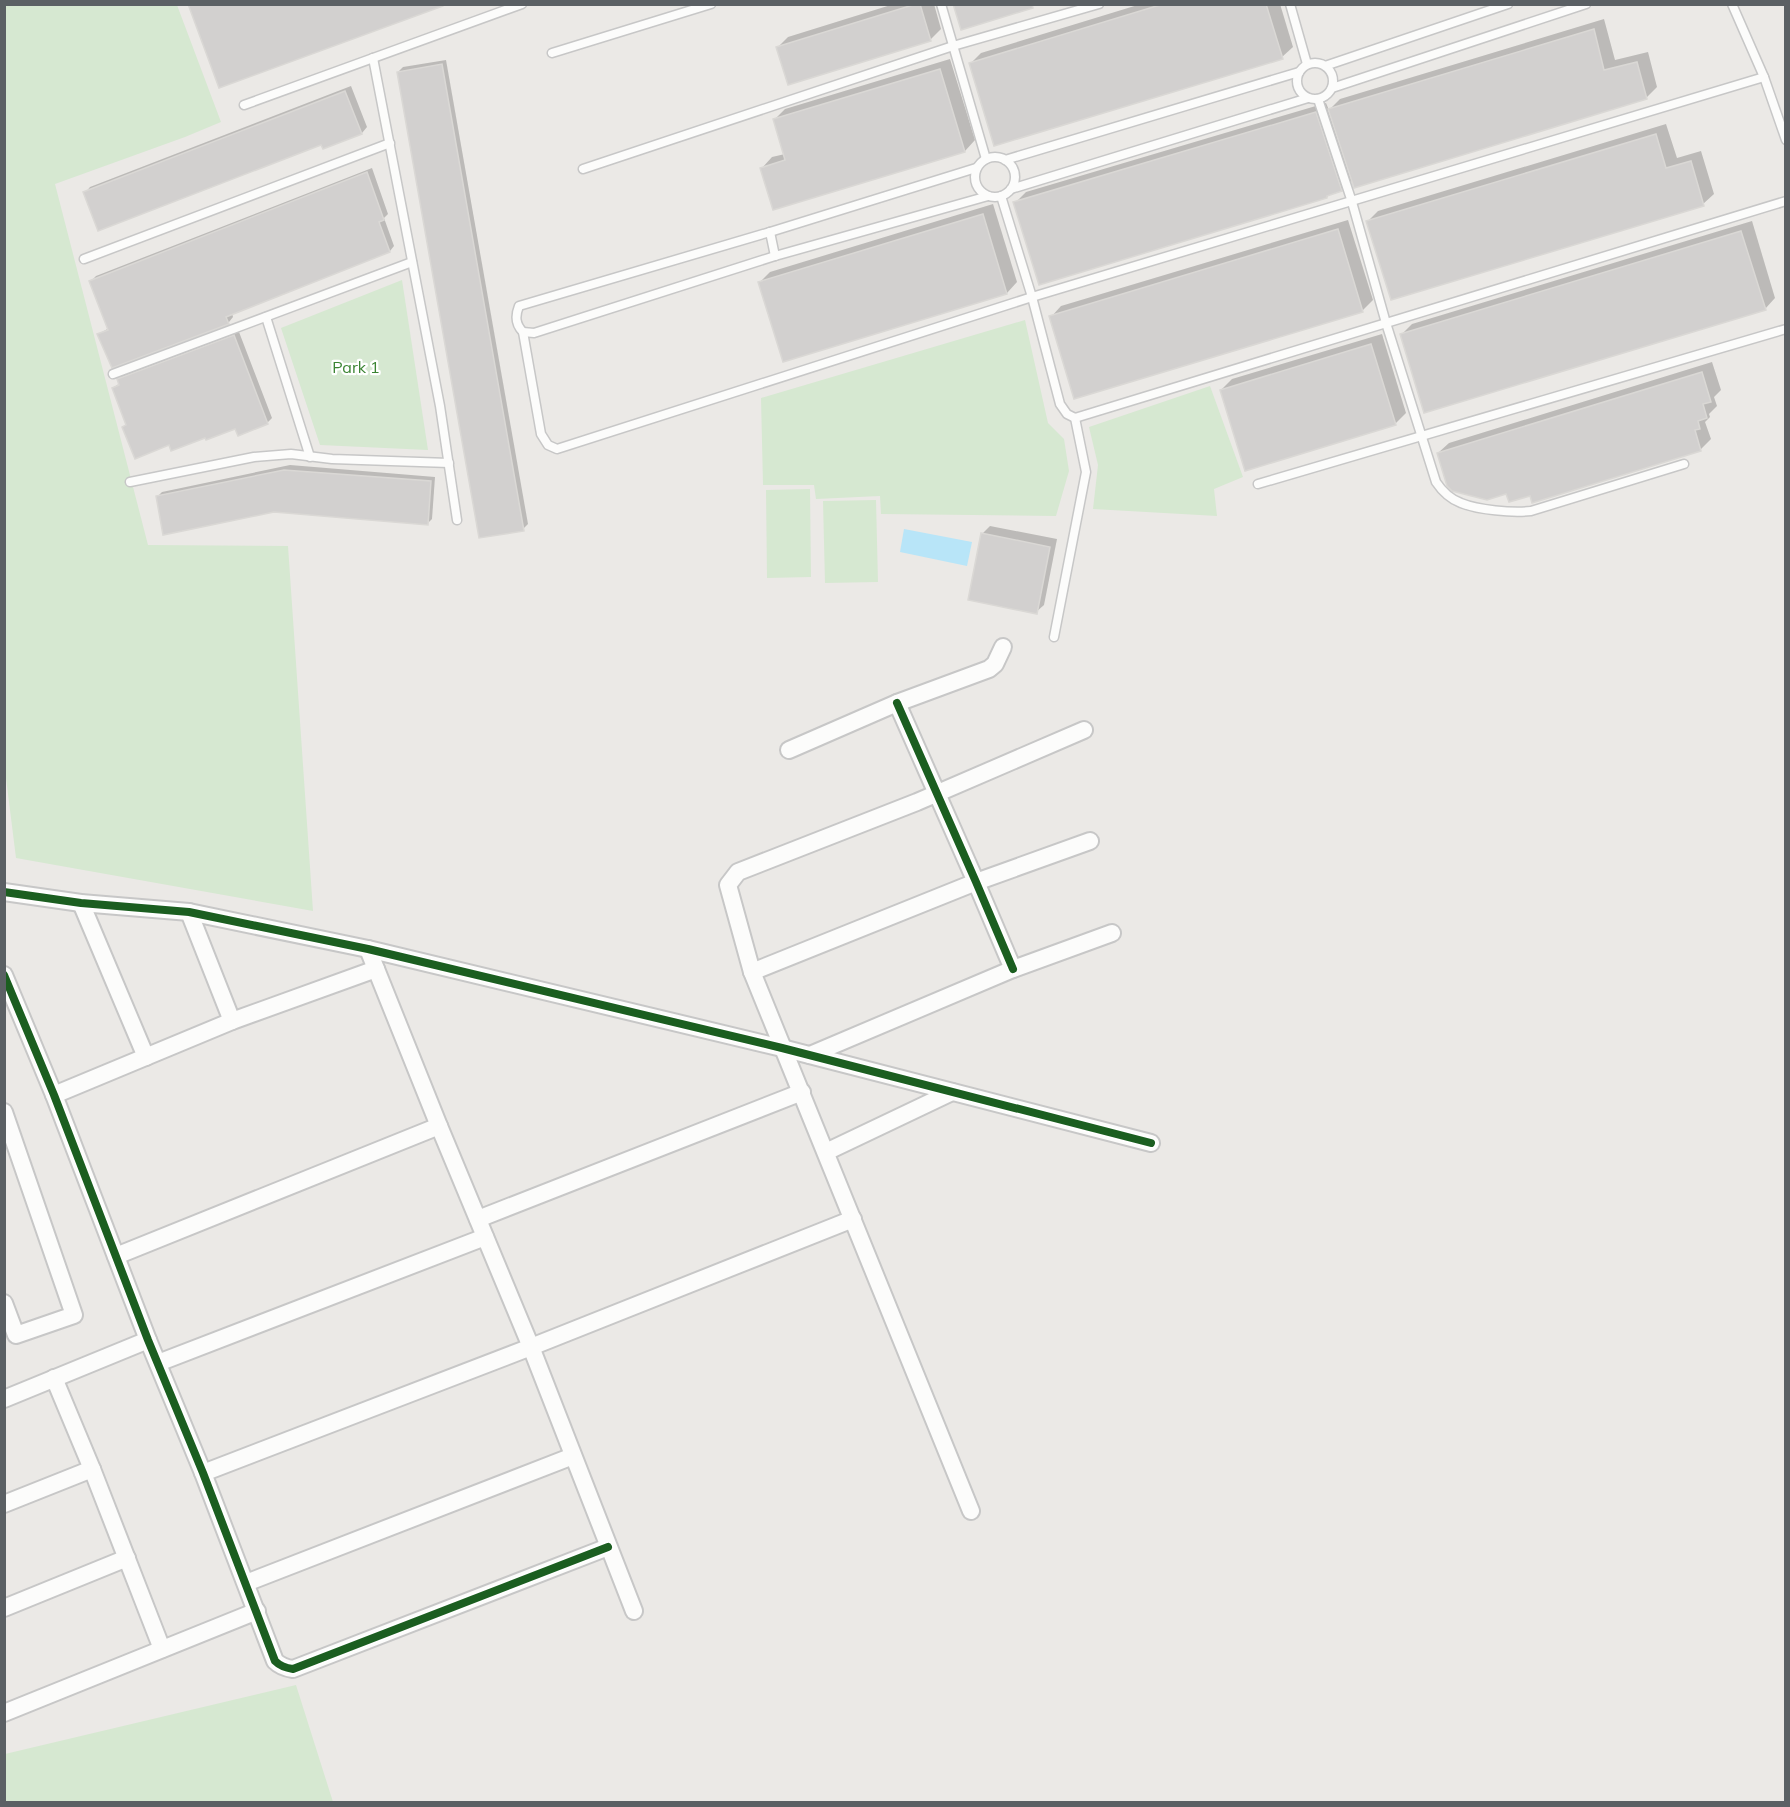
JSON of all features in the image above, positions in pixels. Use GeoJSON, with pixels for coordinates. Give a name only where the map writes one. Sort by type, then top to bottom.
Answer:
{"type":"FeatureCollection","features":[{"type":"Feature","properties":{"kind":"street"},"geometry":{"type":"LineString","coordinates":[[789,750],[897,703],[989,669],[995,664],[1003,647]]}},
{"type":"Feature","properties":{"kind":"street"},"geometry":{"type":"LineString","coordinates":[[897,703],[1012,969]]}},
{"type":"Feature","properties":{"kind":"street"},"geometry":{"type":"LineString","coordinates":[[971,1511],[752,972],[728,885],[738,872],[936,794],[1084,730]]}},
{"type":"Feature","properties":{"kind":"street"},"geometry":{"type":"LineString","coordinates":[[752,972],[976,882],[1090,841]]}},
{"type":"Feature","properties":{"kind":"street"},"geometry":{"type":"LineString","coordinates":[[4,892],[81,903],[189,912],[369,949],[782,1048],[1151,1143]]}},
{"type":"Feature","properties":{"kind":"street"},"geometry":{"type":"LineString","coordinates":[[81,903],[146,1057]]}},
{"type":"Feature","properties":{"kind":"street"},"geometry":{"type":"LineString","coordinates":[[189,912],[232,1021]]}},
{"type":"Feature","properties":{"kind":"street"},"geometry":{"type":"LineString","coordinates":[[810,1055],[1012,969],[1112,933]]}},
{"type":"Feature","properties":{"kind":"street"},"geometry":{"type":"LineString","coordinates":[[369,949],[439,1126],[531,1347],[634,1611]]}},
{"type":"Feature","properties":{"kind":"street"},"geometry":{"type":"LineString","coordinates":[[54,1095],[232,1021],[376,969]]}},
{"type":"Feature","properties":{"kind":"street"},"geometry":{"type":"LineString","coordinates":[[4,975],[54,1095],[275,1661],[283,1667],[293,1669],[608,1547]]}},
{"type":"Feature","properties":{"kind":"street"},"geometry":{"type":"LineString","coordinates":[[478,1219],[802,1092]]}},
{"type":"Feature","properties":{"kind":"street"},"geometry":{"type":"LineString","coordinates":[[826,1152],[952,1092]]}},
{"type":"Feature","properties":{"kind":"street"},"geometry":{"type":"LineString","coordinates":[[4,1112],[74,1316],[16,1335],[4,1303]]}},
{"type":"Feature","properties":{"kind":"street"},"geometry":{"type":"LineString","coordinates":[[116,1256],[439,1126]]}},
{"type":"Feature","properties":{"kind":"street"},"geometry":{"type":"LineString","coordinates":[[203,1473],[531,1347],[853,1219]]}},
{"type":"Feature","properties":{"kind":"street"},"geometry":{"type":"LineString","coordinates":[[158,1363],[485,1237]]}},
{"type":"Feature","properties":{"kind":"street"},"geometry":{"type":"LineString","coordinates":[[4,1399],[148,1340]]}},
{"type":"Feature","properties":{"kind":"street"},"geometry":{"type":"LineString","coordinates":[[54,1378],[128,1558],[162,1649]]}},
{"type":"Feature","properties":{"kind":"street"},"geometry":{"type":"LineString","coordinates":[[246,1584],[573,1456]]}},
{"type":"Feature","properties":{"kind":"street"},"geometry":{"type":"LineString","coordinates":[[4,1504],[92,1469]]}},
{"type":"Feature","properties":{"kind":"street"},"geometry":{"type":"LineString","coordinates":[[4,1608],[128,1558]]}},
{"type":"Feature","properties":{"kind":"street"},"geometry":{"type":"LineString","coordinates":[[4,1713],[257,1611]]}},
{"type":"Feature","properties":{"kind":"lane"},"geometry":{"type":"LineString","coordinates":[[244,105],[522,4]]}},
{"type":"Feature","properties":{"kind":"lane"},"geometry":{"type":"LineString","coordinates":[[552,53],[711,4]]}},
{"type":"Feature","properties":{"kind":"lane"},"geometry":{"type":"LineString","coordinates":[[941,4],[986,159]]}},
{"type":"Feature","properties":{"kind":"lane"},"geometry":{"type":"LineString","coordinates":[[583,169],[953,46],[1099,4]]}},
{"type":"Feature","properties":{"kind":"lane"},"geometry":{"type":"LineString","coordinates":[[1290,4],[1307,64]]}},
{"type":"Feature","properties":{"kind":"lane"},"geometry":{"type":"LineString","coordinates":[[1325,66],[1508,4]]}},
{"type":"Feature","properties":{"kind":"lane"},"geometry":{"type":"LineString","coordinates":[[1332,88],[1586,4]]}},
{"type":"Feature","properties":{"kind":"lane"},"geometry":{"type":"LineString","coordinates":[[1732,4],[1764,77],[1785,140]]}},
{"type":"Feature","properties":{"kind":"lane"},"geometry":{"type":"LineString","coordinates":[[373,58],[440,406],[457,520]]}},
{"type":"Feature","properties":{"kind":"lane"},"geometry":{"type":"LineString","coordinates":[[523,332],[534,333],[775,256],[988,196],[1001,196],[1011,189],[1308,98],[1318,99],[1329,93],[1333,76],[1320,63],[1307,64],[1299,72],[1005,160],[992,157],[976,168],[771,232],[519,306],[516,314],[518,326],[523,332],[541,434],[548,445],[557,449],[1032,297],[1764,77]]}},
{"type":"Feature","properties":{"kind":"lane"},"geometry":{"type":"LineString","coordinates":[[1299,72],[1297,84],[1299,90],[1308,98]]}},
{"type":"Feature","properties":{"kind":"lane"},"geometry":{"type":"LineString","coordinates":[[1318,99],[1352,202],[1386,323],[1436,482],[1450,497],[1461,504],[1507,512],[1531,511],[1684,464]]}},
{"type":"Feature","properties":{"kind":"lane"},"geometry":{"type":"LineString","coordinates":[[84,259],[390,143]]}},
{"type":"Feature","properties":{"kind":"lane"},"geometry":{"type":"LineString","coordinates":[[1005,160],[1013,170],[1014,183],[1011,189]]}},
{"type":"Feature","properties":{"kind":"lane"},"geometry":{"type":"LineString","coordinates":[[976,168],[977,188],[988,196]]}},
{"type":"Feature","properties":{"kind":"lane"},"geometry":{"type":"LineString","coordinates":[[1001,196],[1032,297],[1060,404],[1067,414],[1075,417],[1785,201]]}},
{"type":"Feature","properties":{"kind":"lane"},"geometry":{"type":"LineString","coordinates":[[771,232],[775,256]]}},
{"type":"Feature","properties":{"kind":"lane"},"geometry":{"type":"LineString","coordinates":[[113,374],[412,262]]}},
{"type":"Feature","properties":{"kind":"lane"},"geometry":{"type":"LineString","coordinates":[[266,317],[310,457]]}},
{"type":"Feature","properties":{"kind":"lane"},"geometry":{"type":"LineString","coordinates":[[1258,484],[1785,329]]}},
{"type":"Feature","properties":{"kind":"lane"},"geometry":{"type":"LineString","coordinates":[[1054,637],[1086,472],[1075,417]]}},
{"type":"Feature","properties":{"kind":"lane"},"geometry":{"type":"LineString","coordinates":[[130,482],[254,457],[291,454],[332,459],[449,463]]}},
{"type":"Feature","properties":{"kind":"green space"},"geometry":{"type":"Polygon","coordinates":[[[4,5],[177,5],[221,122],[55,184],[148,545],[288,546],[313,911],[16,858],[4,762],[4,5]]]}},
{"type":"Feature","properties":{"kind":"green space","name":"Park 1"},"geometry":{"type":"Polygon","coordinates":[[[402,280],[428,450],[320,445],[281,328],[402,280]]]}},
{"type":"Feature","properties":{"kind":"green space"},"geometry":{"type":"Polygon","coordinates":[[[1025,320],[1048,423],[1064,439],[1069,471],[1056,516],[881,514],[880,496],[816,499],[814,485],[763,485],[761,398],[1025,320]]]}},
{"type":"Feature","properties":{"kind":"green space"},"geometry":{"type":"Polygon","coordinates":[[[1210,386],[1243,477],[1214,489],[1217,516],[1093,509],[1098,465],[1089,427],[1210,386]]]}},
{"type":"Feature","properties":{"kind":"green space"},"geometry":{"type":"Polygon","coordinates":[[[810,489],[811,577],[767,578],[766,490],[810,489]]]}},
{"type":"Feature","properties":{"kind":"green space"},"geometry":{"type":"Polygon","coordinates":[[[876,500],[878,582],[825,583],[823,501],[876,500]]]}},
{"type":"Feature","properties":{"kind":"green space"},"geometry":{"type":"Polygon","coordinates":[[[296,1685],[333,1802],[5,1802],[5,1754],[296,1685]]]}},
{"type":"Feature","properties":{"kind":"water"},"geometry":{"type":"Polygon","coordinates":[[[904,529],[972,542],[967,566],[900,552],[904,529]]]}},
{"type":"Feature","properties":{"kind":"building"},"geometry":{"type":"Polygon","coordinates":[[[188,4],[443,4],[443,6],[219,88],[188,4]]]}},
{"type":"Feature","properties":{"kind":"building"},"geometry":{"type":"Polygon","coordinates":[[[920,4],[931,41],[788,85],[776,47],[920,4]]]}},
{"type":"Feature","properties":{"kind":"building"},"geometry":{"type":"Polygon","coordinates":[[[953,4],[1032,4],[1033,8],[961,30],[953,4]]]}},
{"type":"Feature","properties":{"kind":"building"},"geometry":{"type":"Polygon","coordinates":[[[1163,4],[1266,4],[1283,59],[994,146],[969,63],[1163,4]]]}},
{"type":"Feature","properties":{"kind":"building"},"geometry":{"type":"Polygon","coordinates":[[[1594,29],[1604,70],[1637,62],[1647,99],[1354,188],[1328,109],[1594,29]]]}},
{"type":"Feature","properties":{"kind":"building"},"geometry":{"type":"Polygon","coordinates":[[[442,64],[524,531],[479,538],[397,72],[442,64]]]}},
{"type":"Feature","properties":{"kind":"building"},"geometry":{"type":"Polygon","coordinates":[[[940,69],[965,152],[773,210],[760,168],[785,160],[773,119],[940,69]]]}},
{"type":"Feature","properties":{"kind":"building"},"geometry":{"type":"Polygon","coordinates":[[[345,91],[362,134],[323,149],[321,145],[98,231],[83,192],[345,91]]]}},
{"type":"Feature","properties":{"kind":"building"},"geometry":{"type":"Polygon","coordinates":[[[1316,112],[1342,191],[1327,196],[1327,198],[1039,285],[1013,202],[1316,112]]]}},
{"type":"Feature","properties":{"kind":"building"},"geometry":{"type":"Polygon","coordinates":[[[1656,134],[1666,168],[1691,161],[1704,206],[1391,300],[1366,221],[1656,134]]]}},
{"type":"Feature","properties":{"kind":"building"},"geometry":{"type":"Polygon","coordinates":[[[367,172],[384,220],[379,222],[390,252],[226,317],[229,324],[112,368],[97,334],[108,330],[89,281],[367,172]]]}},
{"type":"Feature","properties":{"kind":"building"},"geometry":{"type":"Polygon","coordinates":[[[983,214],[1007,294],[783,362],[758,282],[983,214]]]}},
{"type":"Feature","properties":{"kind":"building"},"geometry":{"type":"Polygon","coordinates":[[[1338,229],[1363,312],[1074,399],[1049,316],[1338,229]]]}},
{"type":"Feature","properties":{"kind":"building"},"geometry":{"type":"Polygon","coordinates":[[[1741,231],[1766,310],[1424,413],[1400,334],[1741,231]]]}},
{"type":"Feature","properties":{"kind":"building"},"geometry":{"type":"Polygon","coordinates":[[[234,335],[268,424],[238,436],[235,429],[171,451],[169,445],[135,459],[122,427],[126,425],[112,388],[119,385],[117,379],[234,335]]]}},
{"type":"Feature","properties":{"kind":"building"},"geometry":{"type":"Polygon","coordinates":[[[1371,344],[1396,425],[1245,471],[1220,390],[1371,344]]]}},
{"type":"Feature","properties":{"kind":"building"},"geometry":{"type":"Polygon","coordinates":[[[1702,372],[1711,402],[1703,404],[1707,418],[1698,421],[1700,429],[1695,430],[1701,451],[1532,503],[1530,496],[1509,502],[1506,494],[1487,500],[1452,491],[1447,486],[1437,453],[1702,372]]]}},
{"type":"Feature","properties":{"kind":"building"},"geometry":{"type":"Polygon","coordinates":[[[284,470],[431,481],[428,525],[274,512],[163,535],[156,496],[284,470]]]}},
{"type":"Feature","properties":{"kind":"building"},"geometry":{"type":"Polygon","coordinates":[[[981,533],[1050,547],[1037,614],[968,600],[981,533]]]}},
{"type":"Feature","properties":{"kind":"cycle path"},"geometry":{"type":"LineString","coordinates":[[897,703],[1013,969]]}},
{"type":"Feature","properties":{"kind":"cycle path"},"geometry":{"type":"LineString","coordinates":[[4,892],[81,903],[189,912],[368,949],[782,1048],[1151,1143]]}},
{"type":"Feature","properties":{"kind":"cycle path"},"geometry":{"type":"LineString","coordinates":[[4,975],[54,1095],[275,1661],[293,1669],[608,1547]]}}]}
